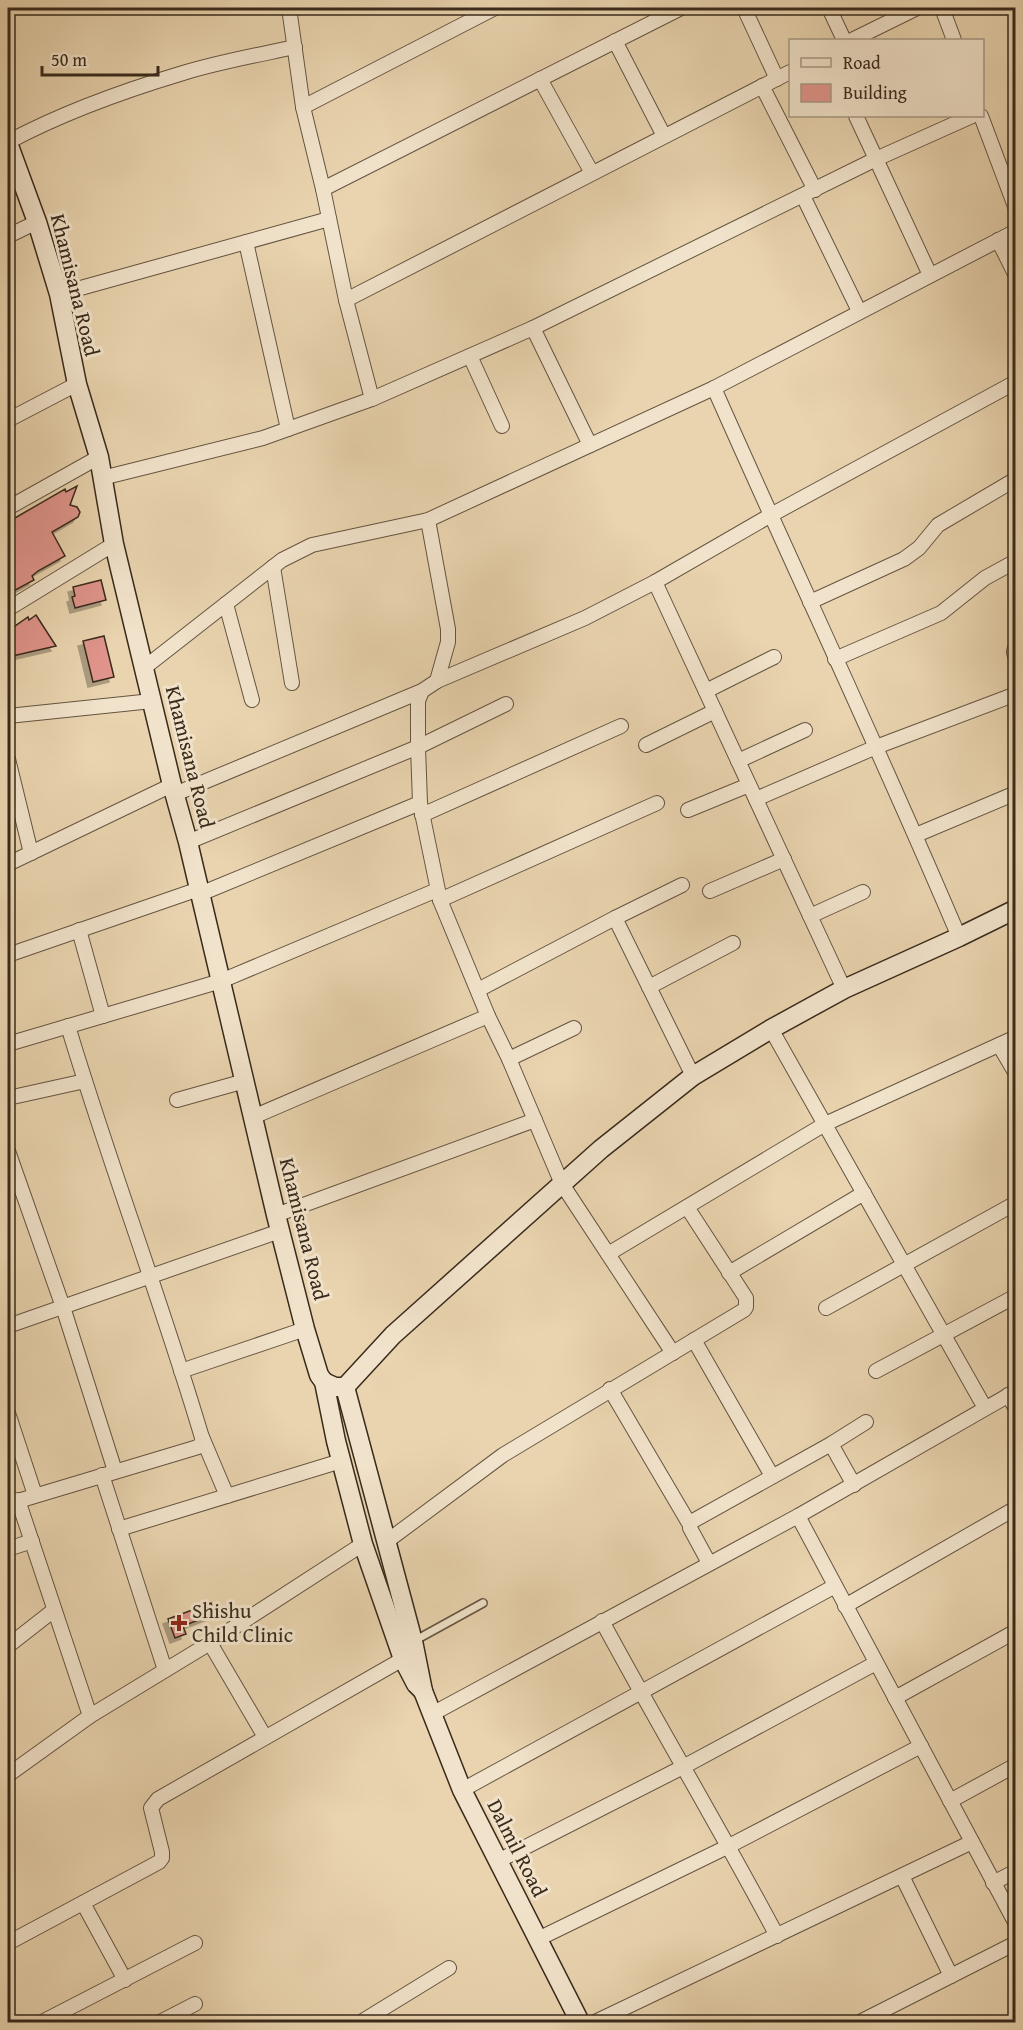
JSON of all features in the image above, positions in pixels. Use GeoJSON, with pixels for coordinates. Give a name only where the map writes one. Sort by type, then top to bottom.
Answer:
{"type":"FeatureCollection","features":[{"type":"Feature","properties":{"kind":"street"},"geometry":{"type":"LineString","coordinates":[[289,8],[303,108],[323,189],[346,300],[372,399]]}},
{"type":"Feature","properties":{"kind":"street"},"geometry":{"type":"LineString","coordinates":[[303,108],[495,8]]}},
{"type":"Feature","properties":{"kind":"street"},"geometry":{"type":"LineString","coordinates":[[323,189],[681,8]]}},
{"type":"Feature","properties":{"kind":"street"},"geometry":{"type":"LineString","coordinates":[[744,8],[777,79]]}},
{"type":"Feature","properties":{"kind":"street"},"geometry":{"type":"LineString","coordinates":[[829,8],[844,39]]}},
{"type":"Feature","properties":{"kind":"street"},"geometry":{"type":"LineString","coordinates":[[854,39],[917,8]]}},
{"type":"Feature","properties":{"kind":"street"},"geometry":{"type":"LineString","coordinates":[[942,8],[954,39]]}},
{"type":"Feature","properties":{"kind":"street"},"geometry":{"type":"LineString","coordinates":[[615,41],[664,136]]}},
{"type":"Feature","properties":{"kind":"street"},"geometry":{"type":"LineString","coordinates":[[8,143],[37,126],[184,72],[295,47]]}},
{"type":"Feature","properties":{"kind":"street"},"geometry":{"type":"LineString","coordinates":[[346,300],[789,73]]}},
{"type":"Feature","properties":{"kind":"street"},"geometry":{"type":"LineString","coordinates":[[540,79],[592,173]]}},
{"type":"Feature","properties":{"kind":"street"},"geometry":{"type":"LineString","coordinates":[[762,86],[859,311]]}},
{"type":"Feature","properties":{"kind":"street"},"geometry":{"type":"LineString","coordinates":[[856,117],[930,275]]}},
{"type":"Feature","properties":{"kind":"street"},"geometry":{"type":"LineString","coordinates":[[102,478],[263,438],[372,399],[533,328],[876,159],[970,117]]}},
{"type":"Feature","properties":{"kind":"street"},"geometry":{"type":"LineString","coordinates":[[981,117],[1016,209]]}},
{"type":"Feature","properties":{"kind":"street","name":"Khamisana Road"},"geometry":{"type":"LineString","coordinates":[[8,143],[37,222],[58,294],[77,384],[99,457],[114,544],[305,1329],[319,1375],[324,1382],[341,1461],[363,1544],[403,1659],[416,1684],[423,1691]]}},
{"type":"Feature","properties":{"kind":"street"},"geometry":{"type":"LineString","coordinates":[[58,294],[329,219]]}},
{"type":"Feature","properties":{"kind":"street"},"geometry":{"type":"LineString","coordinates":[[8,236],[37,222]]}},
{"type":"Feature","properties":{"kind":"street"},"geometry":{"type":"LineString","coordinates":[[144,668],[290,555],[312,545],[428,520],[714,388],[1016,231]]}},
{"type":"Feature","properties":{"kind":"street"},"geometry":{"type":"LineString","coordinates":[[998,240],[1016,276]]}},
{"type":"Feature","properties":{"kind":"street"},"geometry":{"type":"LineString","coordinates":[[246,242],[288,429]]}},
{"type":"Feature","properties":{"kind":"street"},"geometry":{"type":"LineString","coordinates":[[533,328],[590,446]]}},
{"type":"Feature","properties":{"kind":"street"},"geometry":{"type":"LineString","coordinates":[[470,356],[502,426]]}},
{"type":"Feature","properties":{"kind":"street"},"geometry":{"type":"LineString","coordinates":[[8,864],[173,790],[422,691],[438,681],[565,628],[655,582],[771,515],[1016,382]]}},
{"type":"Feature","properties":{"kind":"street"},"geometry":{"type":"LineString","coordinates":[[8,420],[77,384]]}},
{"type":"Feature","properties":{"kind":"street"},"geometry":{"type":"LineString","coordinates":[[714,388],[916,836],[959,937]]}},
{"type":"Feature","properties":{"kind":"street"},"geometry":{"type":"LineString","coordinates":[[8,508],[99,457]]}},
{"type":"Feature","properties":{"kind":"street"},"geometry":{"type":"LineString","coordinates":[[810,602],[904,559],[919,548],[946,519],[1016,479]]}},
{"type":"Feature","properties":{"kind":"street"},"geometry":{"type":"LineString","coordinates":[[428,520],[448,629],[448,642],[438,681]]}},
{"type":"Feature","properties":{"kind":"street"},"geometry":{"type":"LineString","coordinates":[[8,609],[114,544]]}},
{"type":"Feature","properties":{"kind":"street"},"geometry":{"type":"LineString","coordinates":[[835,658],[941,613],[985,578],[1016,561]]}},
{"type":"Feature","properties":{"kind":"street"},"geometry":{"type":"LineString","coordinates":[[273,567],[292,683]]}},
{"type":"Feature","properties":{"kind":"street"},"geometry":{"type":"LineString","coordinates":[[655,582],[844,988]]}},
{"type":"Feature","properties":{"kind":"street"},"geometry":{"type":"LineString","coordinates":[[226,604],[252,700]]}},
{"type":"Feature","properties":{"kind":"street"},"geometry":{"type":"LineString","coordinates":[[1016,644],[1014,646],[1016,659]]}},
{"type":"Feature","properties":{"kind":"street"},"geometry":{"type":"LineString","coordinates":[[706,691],[774,657]]}},
{"type":"Feature","properties":{"kind":"street"},"geometry":{"type":"LineString","coordinates":[[422,691],[418,701],[421,809],[439,895],[488,1016],[509,1059],[562,1184],[673,1353]]}},
{"type":"Feature","properties":{"kind":"street"},"geometry":{"type":"LineString","coordinates":[[756,799],[876,747],[1016,694]]}},
{"type":"Feature","properties":{"kind":"street"},"geometry":{"type":"LineString","coordinates":[[8,716],[152,701]]}},
{"type":"Feature","properties":{"kind":"street"},"geometry":{"type":"LineString","coordinates":[[188,842],[418,747],[506,704]]}},
{"type":"Feature","properties":{"kind":"street"},"geometry":{"type":"LineString","coordinates":[[646,745],[715,711]]}},
{"type":"Feature","properties":{"kind":"street"},"geometry":{"type":"LineString","coordinates":[[8,955],[199,891],[421,809],[621,726]]}},
{"type":"Feature","properties":{"kind":"street"},"geometry":{"type":"LineString","coordinates":[[738,761],[805,730]]}},
{"type":"Feature","properties":{"kind":"street"},"geometry":{"type":"LineString","coordinates":[[8,759],[12,805],[31,853]]}},
{"type":"Feature","properties":{"kind":"street"},"geometry":{"type":"LineString","coordinates":[[688,810],[749,785]]}},
{"type":"Feature","properties":{"kind":"street"},"geometry":{"type":"LineString","coordinates":[[916,836],[1016,793]]}},
{"type":"Feature","properties":{"kind":"street"},"geometry":{"type":"LineString","coordinates":[[8,1044],[221,981],[439,895],[657,803]]}},
{"type":"Feature","properties":{"kind":"street"},"geometry":{"type":"LineString","coordinates":[[710,891],[784,859]]}},
{"type":"Feature","properties":{"kind":"street"},"geometry":{"type":"LineString","coordinates":[[478,990],[682,885]]}},
{"type":"Feature","properties":{"kind":"street"},"geometry":{"type":"LineString","coordinates":[[810,916],[863,892]]}},
{"type":"Feature","properties":{"kind":"street"},"geometry":{"type":"LineString","coordinates":[[324,1382],[335,1387],[345,1387],[393,1335],[601,1149],[693,1076],[844,988],[1016,909]]}},
{"type":"Feature","properties":{"kind":"street"},"geometry":{"type":"LineString","coordinates":[[615,918],[693,1076]]}},
{"type":"Feature","properties":{"kind":"street"},"geometry":{"type":"LineString","coordinates":[[80,930],[104,1016]]}},
{"type":"Feature","properties":{"kind":"street"},"geometry":{"type":"LineString","coordinates":[[649,987],[733,943]]}},
{"type":"Feature","properties":{"kind":"street"},"geometry":{"type":"LineString","coordinates":[[253,1117],[488,1016]]}},
{"type":"Feature","properties":{"kind":"street"},"geometry":{"type":"LineString","coordinates":[[68,1026],[152,1276],[203,1441],[198,1447],[13,1502],[32,1541],[90,1716]]}},
{"type":"Feature","properties":{"kind":"street"},"geometry":{"type":"LineString","coordinates":[[509,1059],[574,1028]]}},
{"type":"Feature","properties":{"kind":"street"},"geometry":{"type":"LineString","coordinates":[[771,1029],[985,1408]]}},
{"type":"Feature","properties":{"kind":"street"},"geometry":{"type":"LineString","coordinates":[[608,1254],[825,1124],[1016,1037]]}},
{"type":"Feature","properties":{"kind":"street"},"geometry":{"type":"LineString","coordinates":[[999,1045],[1016,1074]]}},
{"type":"Feature","properties":{"kind":"street"},"geometry":{"type":"LineString","coordinates":[[8,1098],[85,1081]]}},
{"type":"Feature","properties":{"kind":"street"},"geometry":{"type":"LineString","coordinates":[[177,1100],[245,1081]]}},
{"type":"Feature","properties":{"kind":"street"},"geometry":{"type":"LineString","coordinates":[[8,1326],[152,1276],[535,1120]]}},
{"type":"Feature","properties":{"kind":"street"},"geometry":{"type":"LineString","coordinates":[[8,1151],[63,1307],[108,1473],[119,1529],[165,1670]]}},
{"type":"Feature","properties":{"kind":"street"},"geometry":{"type":"LineString","coordinates":[[729,1273],[864,1194]]}},
{"type":"Feature","properties":{"kind":"street"},"geometry":{"type":"LineString","coordinates":[[826,1308],[1016,1203]]}},
{"type":"Feature","properties":{"kind":"street"},"geometry":{"type":"LineString","coordinates":[[386,1542],[503,1455],[673,1353],[746,1306],[746,1298],[687,1207]]}},
{"type":"Feature","properties":{"kind":"street"},"geometry":{"type":"LineString","coordinates":[[876,1371],[1016,1296]]}},
{"type":"Feature","properties":{"kind":"street"},"geometry":{"type":"LineString","coordinates":[[181,1371],[305,1329]]}},
{"type":"Feature","properties":{"kind":"street"},"geometry":{"type":"LineString","coordinates":[[694,1340],[772,1476]]}},
{"type":"Feature","properties":{"kind":"street"},"geometry":{"type":"LineString","coordinates":[[345,1387],[413,1641],[423,1691]]}},
{"type":"Feature","properties":{"kind":"street"},"geometry":{"type":"LineString","coordinates":[[610,1389],[690,1524],[709,1563]]}},
{"type":"Feature","properties":{"kind":"street"},"geometry":{"type":"LineString","coordinates":[[432,1714],[798,1516],[1012,1393],[1016,1409]]}},
{"type":"Feature","properties":{"kind":"street"},"geometry":{"type":"LineString","coordinates":[[8,1413],[35,1495]]}},
{"type":"Feature","properties":{"kind":"street"},"geometry":{"type":"LineString","coordinates":[[690,1524],[866,1422]]}},
{"type":"Feature","properties":{"kind":"street"},"geometry":{"type":"LineString","coordinates":[[201,1435],[227,1496]]}},
{"type":"Feature","properties":{"kind":"street"},"geometry":{"type":"LineString","coordinates":[[831,1444],[854,1485]]}},
{"type":"Feature","properties":{"kind":"street"},"geometry":{"type":"LineString","coordinates":[[119,1529],[341,1461]]}},
{"type":"Feature","properties":{"kind":"street"},"geometry":{"type":"LineString","coordinates":[[846,1606],[1016,1508]]}},
{"type":"Feature","properties":{"kind":"street"},"geometry":{"type":"LineString","coordinates":[[798,1516],[1016,1924]]}},
{"type":"Feature","properties":{"kind":"street"},"geometry":{"type":"LineString","coordinates":[[8,1549],[32,1541]]}},
{"type":"Feature","properties":{"kind":"street"},"geometry":{"type":"LineString","coordinates":[[8,1775],[90,1716],[210,1643],[363,1544]]}},
{"type":"Feature","properties":{"kind":"street"},"geometry":{"type":"LineString","coordinates":[[462,1790],[835,1586]]}},
{"type":"Feature","properties":{"kind":"street"},"geometry":{"type":"LineString","coordinates":[[8,1646],[54,1610]]}},
{"type":"Feature","properties":{"kind":"street"},"geometry":{"type":"LineString","coordinates":[[602,1621],[777,1935]]}},
{"type":"Feature","properties":{"kind":"street"},"geometry":{"type":"LineString","coordinates":[[895,1698],[1016,1631]]}},
{"type":"Feature","properties":{"kind":"street"},"geometry":{"type":"LineString","coordinates":[[210,1643],[265,1737]]}},
{"type":"Feature","properties":{"kind":"street"},"geometry":{"type":"LineString","coordinates":[[8,1943],[159,1862],[162,1858],[152,1808],[158,1799],[403,1659]]}},
{"type":"Feature","properties":{"kind":"street"},"geometry":{"type":"LineString","coordinates":[[498,1861],[683,1767],[876,1663]]}},
{"type":"Feature","properties":{"kind":"street","name":"Dalmil Road"},"geometry":{"type":"LineString","coordinates":[[423,1691],[462,1790],[580,2022]]}},
{"type":"Feature","properties":{"kind":"street"},"geometry":{"type":"LineString","coordinates":[[538,1939],[729,1846],[921,1746]]}},
{"type":"Feature","properties":{"kind":"street"},"geometry":{"type":"LineString","coordinates":[[950,1801],[1016,1765]]}},
{"type":"Feature","properties":{"kind":"street"},"geometry":{"type":"LineString","coordinates":[[595,2022],[972,1842]]}},
{"type":"Feature","properties":{"kind":"street"},"geometry":{"type":"LineString","coordinates":[[993,1882],[1016,1871]]}},
{"type":"Feature","properties":{"kind":"street"},"geometry":{"type":"LineString","coordinates":[[902,1876],[951,1976]]}},
{"type":"Feature","properties":{"kind":"street"},"geometry":{"type":"LineString","coordinates":[[83,1903],[125,1980]]}},
{"type":"Feature","properties":{"kind":"street"},"geometry":{"type":"LineString","coordinates":[[42,2022],[195,1943]]}},
{"type":"Feature","properties":{"kind":"street"},"geometry":{"type":"LineString","coordinates":[[860,2022],[1016,1943]]}},
{"type":"Feature","properties":{"kind":"street"},"geometry":{"type":"LineString","coordinates":[[361,2022],[448,1968]]}},
{"type":"Feature","properties":{"kind":"street"},"geometry":{"type":"LineString","coordinates":[[160,2022],[195,2004]]}},
{"type":"Feature","properties":{"kind":"lane"},"geometry":{"type":"LineString","coordinates":[[413,1641],[483,1603]]}},
{"type":"Feature","properties":{"kind":"building"},"geometry":{"type":"Polygon","coordinates":[[[77,486],[70,505],[77,507],[80,512],[78,517],[52,532],[65,556],[38,571],[32,576],[34,580],[8,594],[8,522],[65,489],[66,492],[77,486]]]}},
{"type":"Feature","properties":{"kind":"building"},"geometry":{"type":"Polygon","coordinates":[[[101,580],[106,600],[75,608],[72,597],[75,596],[73,587],[101,580]]]}},
{"type":"Feature","properties":{"kind":"building"},"geometry":{"type":"Polygon","coordinates":[[[36,615],[56,646],[8,657],[8,631],[28,617],[29,620],[36,615]]]}},
{"type":"Feature","properties":{"kind":"building"},"geometry":{"type":"Polygon","coordinates":[[[104,636],[114,677],[93,682],[83,641],[104,636]]]}},
{"type":"Feature","properties":{"kind":"building"},"geometry":{"type":"Polygon","coordinates":[[[211,1603],[214,1614],[183,1626],[186,1634],[175,1638],[168,1619],[211,1603]]]}},
{"type":"Feature","properties":{"kind":"place","name":"Shishu Child Clinic"},"geometry":{"type":"Point","coordinates":[179,1623]}}]}
